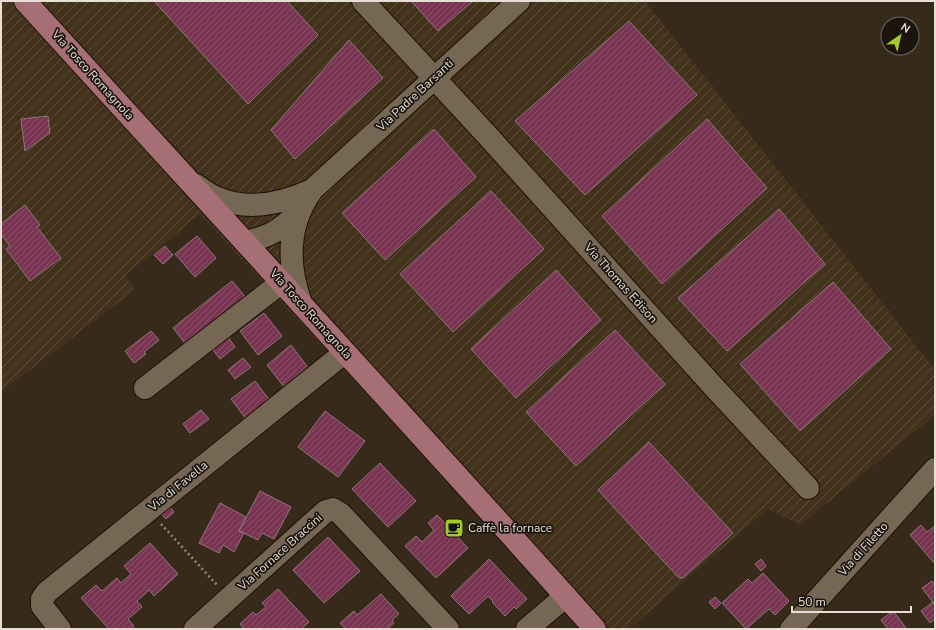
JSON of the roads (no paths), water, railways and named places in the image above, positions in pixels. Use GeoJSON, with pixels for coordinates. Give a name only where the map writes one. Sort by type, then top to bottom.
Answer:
{"type":"FeatureCollection","features":[{"type":"Feature","properties":{"kind":"main road","name":"Via Tosco Romagnola"},"geometry":{"type":"LineString","coordinates":[[25,1],[282,282],[344,353],[595,629]]}},
{"type":"Feature","properties":{"kind":"street","name":"Via Thomas Edison"},"geometry":{"type":"LineString","coordinates":[[363,1],[486,134],[712,385],[808,488]]}},
{"type":"Feature","properties":{"kind":"street","name":"Via Padre Barsanti"},"geometry":{"type":"LineString","coordinates":[[245,242],[272,234],[284,226],[298,212],[312,190],[519,1]]}},
{"type":"Feature","properties":{"kind":"street","name":"Via Padre Barsanti"},"geometry":{"type":"LineString","coordinates":[[190,182],[209,194],[228,202],[244,205],[284,200],[312,190]]}},
{"type":"Feature","properties":{"kind":"street"},"geometry":{"type":"LineString","coordinates":[[245,242],[257,214],[269,203]]}},
{"type":"Feature","properties":{"kind":"street","name":"Via Padre Barsanti"},"geometry":{"type":"LineString","coordinates":[[298,212],[291,248],[293,277],[301,304]]}},
{"type":"Feature","properties":{"kind":"street"},"geometry":{"type":"LineString","coordinates":[[145,388],[282,282]]}},
{"type":"Feature","properties":{"kind":"street","name":"Via di Favella"},"geometry":{"type":"LineString","coordinates":[[60,629],[42,606],[42,599],[44,595],[344,353]]}},
{"type":"Feature","properties":{"kind":"street","name":"Via di Filetto"},"geometry":{"type":"LineString","coordinates":[[791,629],[935,469]]}},
{"type":"Feature","properties":{"kind":"street","name":"Via Fornace Braccini"},"geometry":{"type":"LineString","coordinates":[[204,626],[228,598],[326,511],[333,509],[341,514],[448,629]]}},
{"type":"Feature","properties":{"kind":"street"},"geometry":{"type":"LineString","coordinates":[[531,628],[566,596]]}},
{"type":"Feature","properties":{"kind":"place","name":"Caffè la fornace"},"geometry":{"type":"Point","coordinates":[454,528]}}]}
